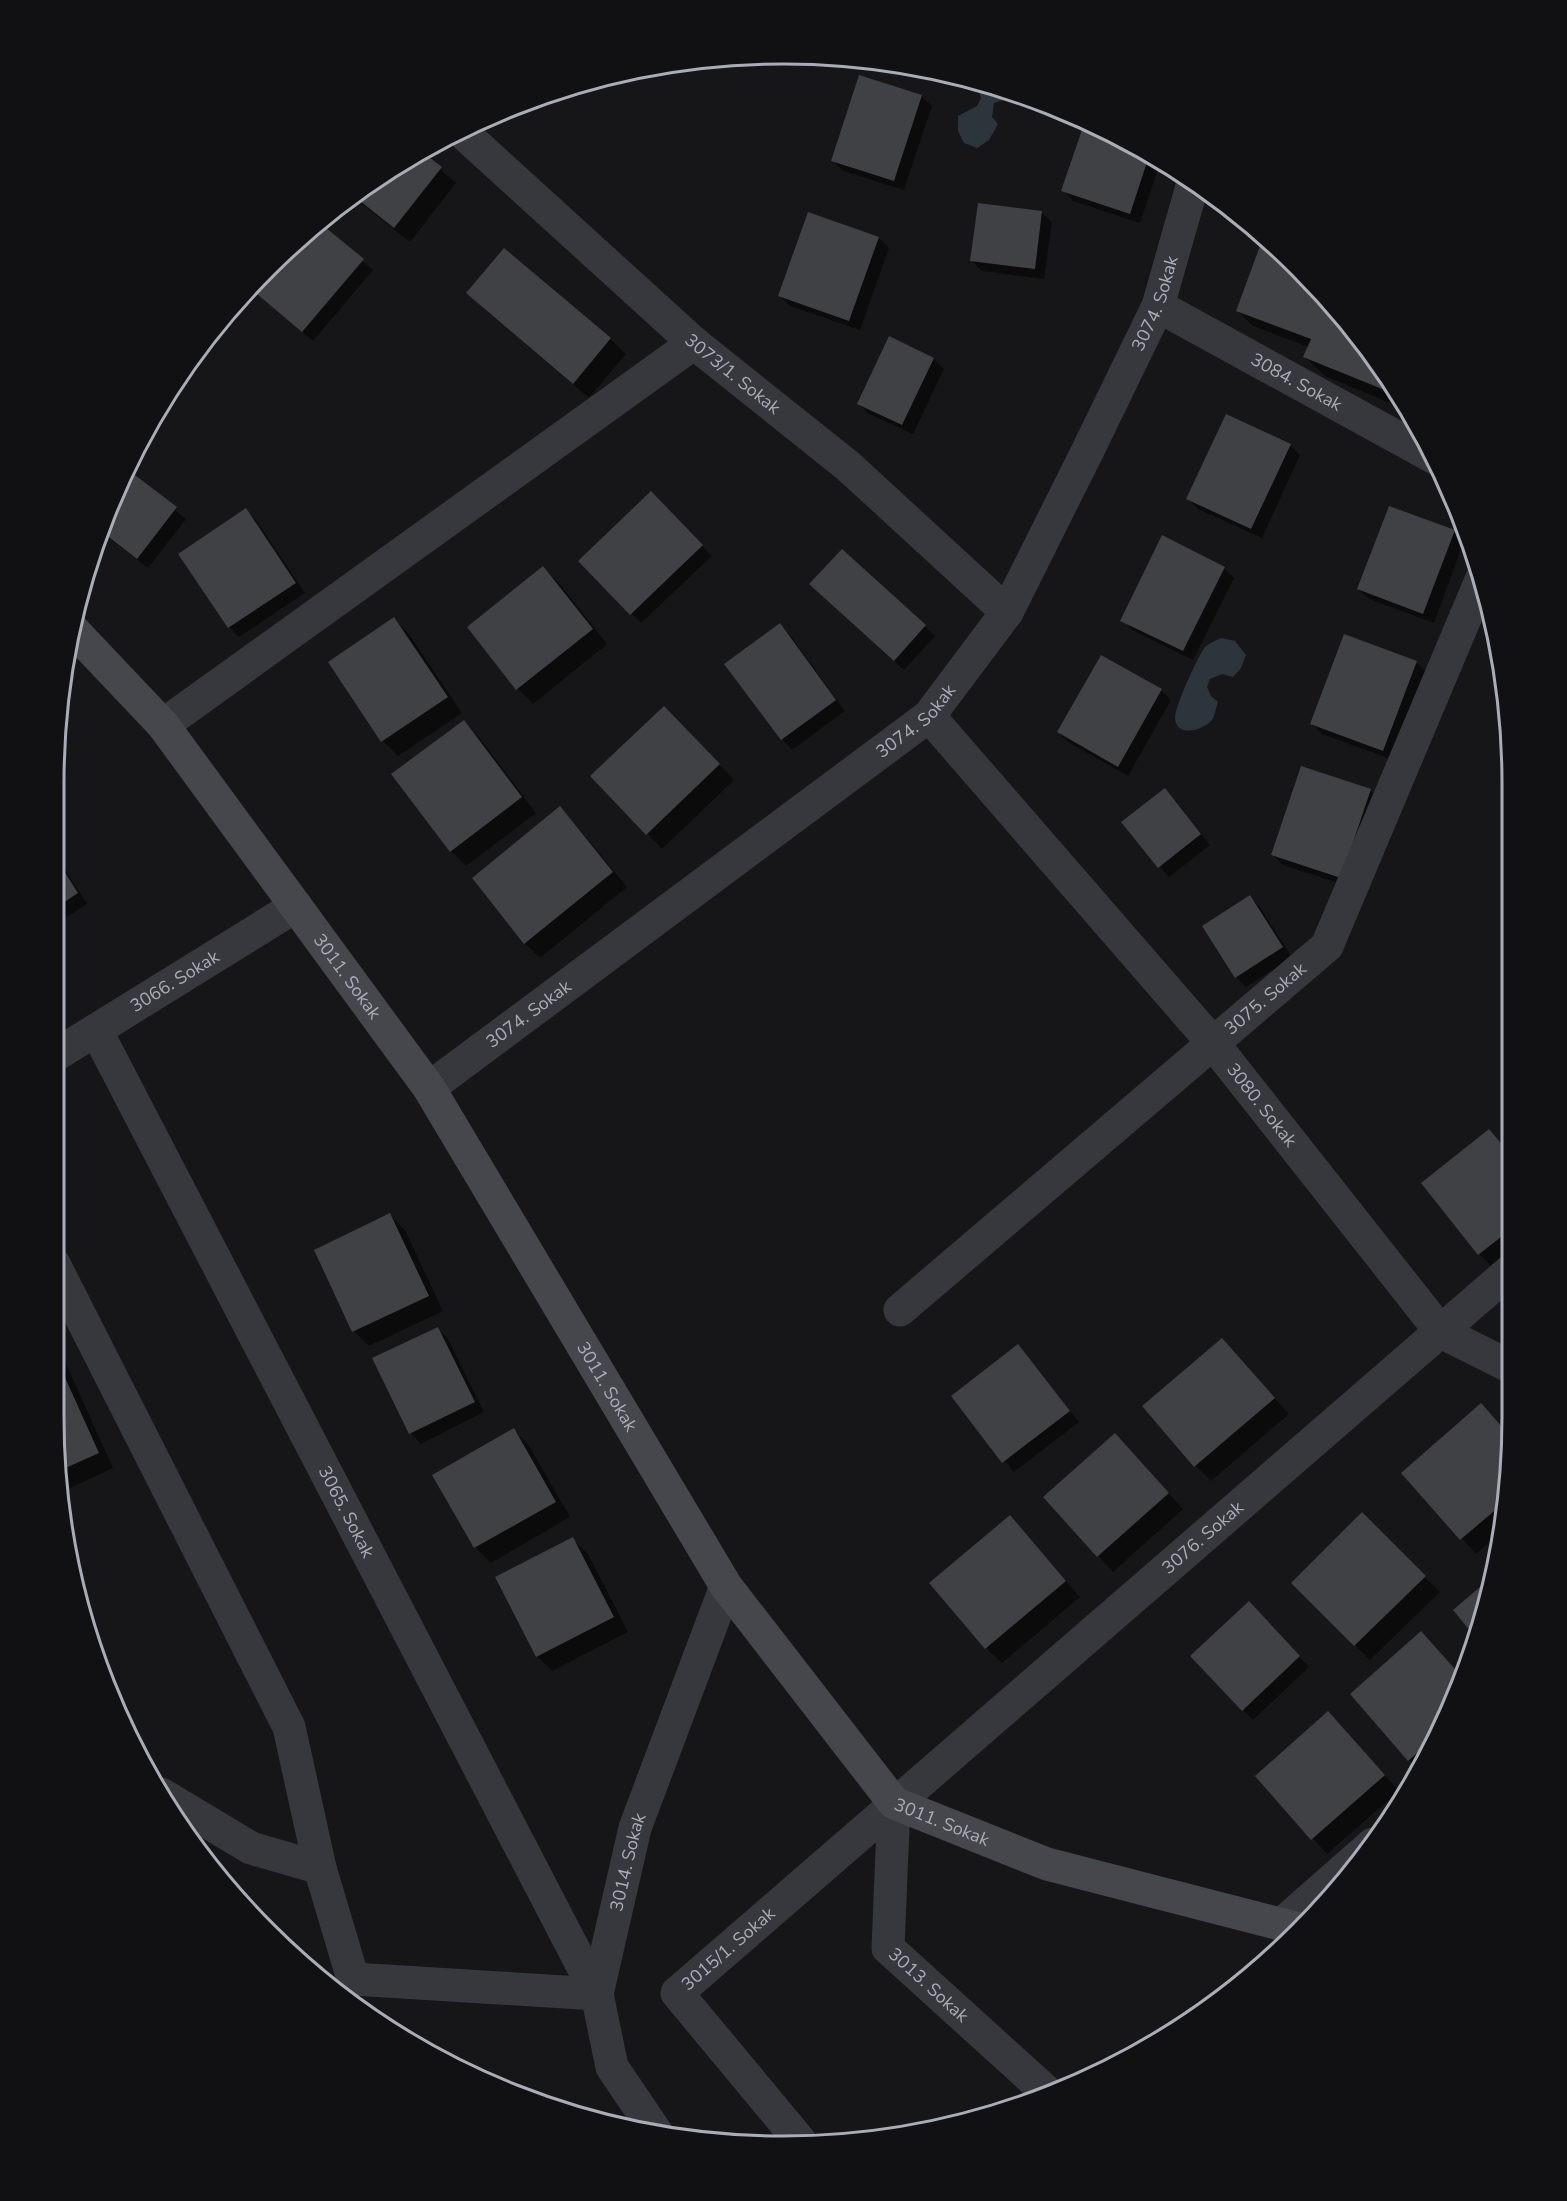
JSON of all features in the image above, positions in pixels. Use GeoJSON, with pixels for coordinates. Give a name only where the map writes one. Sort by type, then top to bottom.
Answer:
{"type":"FeatureCollection","features":[{"type":"Feature","properties":{"kind":"street","name":"3073/1. Sokak"},"geometry":{"type":"LineString","coordinates":[[468,138],[694,343],[848,466],[1007,612]]}},
{"type":"Feature","properties":{"kind":"street","name":"3074. Sokak"},"geometry":{"type":"LineString","coordinates":[[429,1088],[929,716],[1007,612],[1158,306],[1191,191]]}},
{"type":"Feature","properties":{"kind":"street","name":"3084. Sokak"},"geometry":{"type":"LineString","coordinates":[[1158,306],[1419,449]]}},
{"type":"Feature","properties":{"kind":"street"},"geometry":{"type":"LineString","coordinates":[[163,725],[694,343]]}},
{"type":"Feature","properties":{"kind":"street","name":"3075. Sokak"},"geometry":{"type":"LineString","coordinates":[[900,1310],[1327,946],[1476,592]]}},
{"type":"Feature","properties":{"kind":"street","name":"3011. Sokak"},"geometry":{"type":"LineString","coordinates":[[79,637],[163,725],[429,1088],[726,1586],[894,1803],[1047,1864],[1290,1927]]}},
{"type":"Feature","properties":{"kind":"street","name":"3080. Sokak"},"geometry":{"type":"LineString","coordinates":[[929,716],[1212,1042],[1441,1332],[1502,1362]]}},
{"type":"Feature","properties":{"kind":"street","name":"3066. Sokak"},"geometry":{"type":"LineString","coordinates":[[64,1050],[296,906]]}},
{"type":"Feature","properties":{"kind":"street","name":"3065. Sokak"},"geometry":{"type":"LineString","coordinates":[[96,1030],[597,1994]]}},
{"type":"Feature","properties":{"kind":"street","name":"3076. Sokak"},"geometry":{"type":"LineString","coordinates":[[894,1803],[1502,1278]]}},
{"type":"Feature","properties":{"kind":"street"},"geometry":{"type":"LineString","coordinates":[[64,1283],[289,1727],[320,1868],[353,1979],[597,1994]]}},
{"type":"Feature","properties":{"kind":"street","name":"3014. Sokak"},"geometry":{"type":"LineString","coordinates":[[651,2124],[612,2067],[597,1994],[635,1828],[726,1586]]}},
{"type":"Feature","properties":{"kind":"street","name":"3013. Sokak"},"geometry":{"type":"LineString","coordinates":[[894,1803],[888,1948],[1042,2088]]}},
{"type":"Feature","properties":{"kind":"street","name":"3015/1. Sokak"},"geometry":{"type":"LineString","coordinates":[[796,2136],[677,1993],[894,1803]]}},
{"type":"Feature","properties":{"kind":"street"},"geometry":{"type":"LineString","coordinates":[[178,1804],[251,1848],[320,1868]]}},
{"type":"Feature","properties":{"kind":"street"},"geometry":{"type":"LineString","coordinates":[[1290,1927],[1308,1909]]}},
{"type":"Feature","properties":{"kind":"shaded area"},"geometry":{"type":"Polygon","coordinates":[[[979,92],[1004,100],[994,103],[992,117],[998,124],[989,140],[977,148],[964,143],[958,131],[958,116],[977,106],[981,98],[979,92]]]}},
{"type":"Feature","properties":{"kind":"shaded area"},"geometry":{"type":"Polygon","coordinates":[[[1221,638],[1235,641],[1246,655],[1241,668],[1233,677],[1222,674],[1210,679],[1207,687],[1211,696],[1218,702],[1214,716],[1208,724],[1197,729],[1180,729],[1175,719],[1187,682],[1205,647],[1221,638]]]}},
{"type":"Feature","properties":{"kind":"building"},"geometry":{"type":"Polygon","coordinates":[[[859,75],[922,95],[894,181],[831,161],[859,75]]]}},
{"type":"Feature","properties":{"kind":"building"},"geometry":{"type":"Polygon","coordinates":[[[1082,130],[1147,163],[1130,214],[1061,191],[1082,130]]]}},
{"type":"Feature","properties":{"kind":"building"},"geometry":{"type":"Polygon","coordinates":[[[430,158],[442,167],[394,228],[361,202],[430,158]]]}},
{"type":"Feature","properties":{"kind":"building"},"geometry":{"type":"Polygon","coordinates":[[[978,203],[1042,211],[1035,269],[970,261],[978,203]]]}},
{"type":"Feature","properties":{"kind":"building"},"geometry":{"type":"Polygon","coordinates":[[[808,212],[879,237],[849,321],[778,296],[808,212]]]}},
{"type":"Feature","properties":{"kind":"building"},"geometry":{"type":"Polygon","coordinates":[[[327,229],[364,259],[302,332],[257,294],[327,229]]]}},
{"type":"Feature","properties":{"kind":"building"},"geometry":{"type":"Polygon","coordinates":[[[1260,245],[1324,309],[1354,346],[1385,390],[1303,357],[1311,339],[1236,311],[1260,245]]]}},
{"type":"Feature","properties":{"kind":"building"},"geometry":{"type":"Polygon","coordinates":[[[504,248],[611,338],[573,384],[466,293],[504,248]]]}},
{"type":"Feature","properties":{"kind":"building"},"geometry":{"type":"Polygon","coordinates":[[[889,336],[934,358],[902,425],[857,404],[889,336]]]}},
{"type":"Feature","properties":{"kind":"building"},"geometry":{"type":"Polygon","coordinates":[[[1226,414],[1291,444],[1251,529],[1186,499],[1226,414]]]}},
{"type":"Feature","properties":{"kind":"building"},"geometry":{"type":"Polygon","coordinates":[[[134,475],[177,507],[137,559],[109,537],[134,475]]]}},
{"type":"Feature","properties":{"kind":"building"},"geometry":{"type":"Polygon","coordinates":[[[651,491],[703,545],[630,615],[578,561],[651,491]]]}},
{"type":"Feature","properties":{"kind":"building"},"geometry":{"type":"Polygon","coordinates":[[[1389,506],[1455,530],[1423,614],[1357,589],[1389,506]]]}},
{"type":"Feature","properties":{"kind":"building"},"geometry":{"type":"Polygon","coordinates":[[[246,508],[296,583],[228,628],[178,554],[246,508]]]}},
{"type":"Feature","properties":{"kind":"building"},"geometry":{"type":"Polygon","coordinates":[[[1162,535],[1225,567],[1183,651],[1120,621],[1162,535]]]}},
{"type":"Feature","properties":{"kind":"building"},"geometry":{"type":"Polygon","coordinates":[[[842,549],[926,625],[894,661],[809,584],[842,549]]]}},
{"type":"Feature","properties":{"kind":"building"},"geometry":{"type":"Polygon","coordinates":[[[543,566],[593,629],[516,690],[467,627],[543,566]]]}},
{"type":"Feature","properties":{"kind":"building"},"geometry":{"type":"Polygon","coordinates":[[[394,617],[448,697],[381,742],[328,662],[394,617]]]}},
{"type":"Feature","properties":{"kind":"building"},"geometry":{"type":"Polygon","coordinates":[[[780,623],[836,700],[781,740],[724,664],[780,623]]]}},
{"type":"Feature","properties":{"kind":"building"},"geometry":{"type":"Polygon","coordinates":[[[1344,634],[1417,661],[1383,751],[1310,724],[1344,634]]]}},
{"type":"Feature","properties":{"kind":"building"},"geometry":{"type":"Polygon","coordinates":[[[1101,655],[1162,689],[1118,767],[1057,732],[1101,655]]]}},
{"type":"Feature","properties":{"kind":"building"},"geometry":{"type":"Polygon","coordinates":[[[664,706],[720,764],[646,835],[590,776],[664,706]]]}},
{"type":"Feature","properties":{"kind":"building"},"geometry":{"type":"Polygon","coordinates":[[[464,720],[522,797],[450,852],[391,774],[464,720]]]}},
{"type":"Feature","properties":{"kind":"building"},"geometry":{"type":"Polygon","coordinates":[[[1301,766],[1371,789],[1341,878],[1271,855],[1301,766]]]}},
{"type":"Feature","properties":{"kind":"building"},"geometry":{"type":"Polygon","coordinates":[[[1165,788],[1201,834],[1158,868],[1121,822],[1165,788]]]}},
{"type":"Feature","properties":{"kind":"building"},"geometry":{"type":"Polygon","coordinates":[[[560,806],[613,872],[524,944],[472,878],[560,806]]]}},
{"type":"Feature","properties":{"kind":"building"},"geometry":{"type":"Polygon","coordinates":[[[64,871],[78,893],[64,902],[64,871]]]}},
{"type":"Feature","properties":{"kind":"building"},"geometry":{"type":"Polygon","coordinates":[[[1250,895],[1283,947],[1235,978],[1202,926],[1250,895]]]}},
{"type":"Feature","properties":{"kind":"building"},"geometry":{"type":"Polygon","coordinates":[[[1489,1129],[1502,1144],[1502,1236],[1478,1255],[1421,1183],[1489,1129]]]}},
{"type":"Feature","properties":{"kind":"building"},"geometry":{"type":"Polygon","coordinates":[[[390,1213],[429,1296],[352,1332],[314,1250],[390,1213]]]}},
{"type":"Feature","properties":{"kind":"building"},"geometry":{"type":"Polygon","coordinates":[[[438,1327],[475,1402],[409,1434],[372,1358],[438,1327]]]}},
{"type":"Feature","properties":{"kind":"building"},"geometry":{"type":"Polygon","coordinates":[[[1222,1338],[1275,1398],[1194,1467],[1142,1406],[1222,1338]]]}},
{"type":"Feature","properties":{"kind":"building"},"geometry":{"type":"Polygon","coordinates":[[[1018,1344],[1070,1411],[1002,1463],[951,1396],[1018,1344]]]}},
{"type":"Feature","properties":{"kind":"building"},"geometry":{"type":"Polygon","coordinates":[[[64,1375],[99,1453],[66,1468],[64,1375]]]}},
{"type":"Feature","properties":{"kind":"building"},"geometry":{"type":"Polygon","coordinates":[[[1481,1403],[1502,1427],[1501,1465],[1496,1509],[1460,1540],[1401,1473],[1481,1403]]]}},
{"type":"Feature","properties":{"kind":"building"},"geometry":{"type":"Polygon","coordinates":[[[514,1428],[556,1502],[474,1548],[432,1475],[514,1428]]]}},
{"type":"Feature","properties":{"kind":"building"},"geometry":{"type":"Polygon","coordinates":[[[1115,1433],[1169,1493],[1097,1557],[1043,1497],[1115,1433]]]}},
{"type":"Feature","properties":{"kind":"building"},"geometry":{"type":"Polygon","coordinates":[[[1362,1512],[1426,1576],[1354,1646],[1291,1583],[1362,1512]]]}},
{"type":"Feature","properties":{"kind":"building"},"geometry":{"type":"Polygon","coordinates":[[[1010,1515],[1066,1581],[985,1649],[929,1583],[1010,1515]]]}},
{"type":"Feature","properties":{"kind":"building"},"geometry":{"type":"Polygon","coordinates":[[[573,1537],[614,1617],[536,1657],[495,1577],[573,1537]]]}},
{"type":"Feature","properties":{"kind":"building"},"geometry":{"type":"Polygon","coordinates":[[[1483,1585],[1470,1630],[1453,1610],[1483,1585]]]}},
{"type":"Feature","properties":{"kind":"building"},"geometry":{"type":"Polygon","coordinates":[[[1249,1601],[1300,1656],[1242,1711],[1190,1656],[1249,1601]]]}},
{"type":"Feature","properties":{"kind":"building"},"geometry":{"type":"Polygon","coordinates":[[[1421,1631],[1456,1670],[1428,1736],[1420,1750],[1408,1761],[1350,1694],[1421,1631]]]}},
{"type":"Feature","properties":{"kind":"building"},"geometry":{"type":"Polygon","coordinates":[[[1328,1711],[1385,1775],[1311,1840],[1255,1776],[1328,1711]]]}}]}
